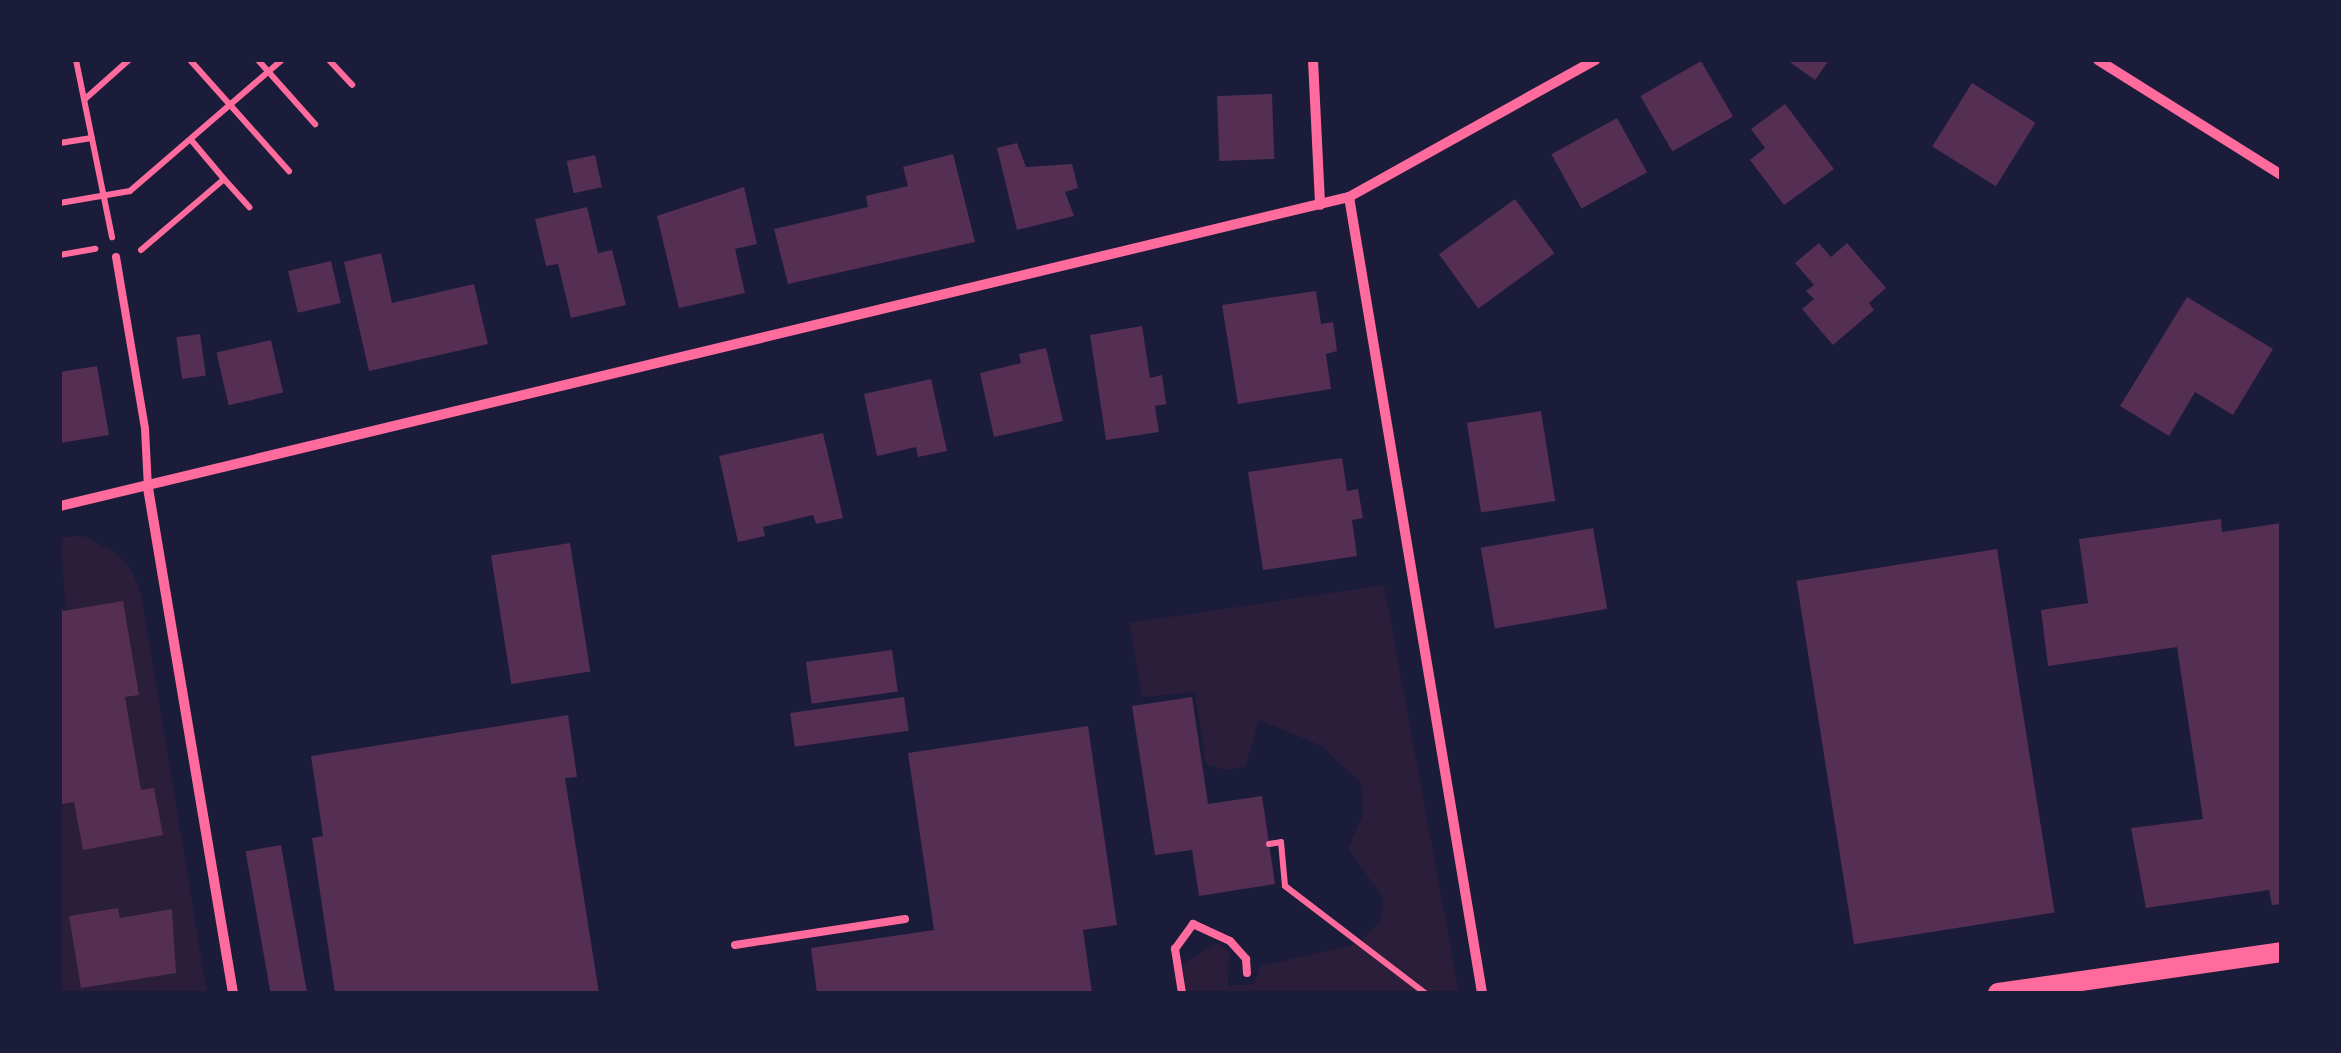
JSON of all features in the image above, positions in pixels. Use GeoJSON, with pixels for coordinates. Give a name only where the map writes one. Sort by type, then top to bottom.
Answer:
{"type":"FeatureCollection","features":[{"type":"Feature","properties":{"kind":"main road"},"geometry":{"type":"LineString","coordinates":[[1998,993],[2281,952]]}},
{"type":"Feature","properties":{"kind":"street"},"geometry":{"type":"LineString","coordinates":[[1313,60],[1320,205]]}},
{"type":"Feature","properties":{"kind":"street"},"geometry":{"type":"LineString","coordinates":[[60,506],[148,488],[1349,197],[1594,60]]}},
{"type":"Feature","properties":{"kind":"street"},"geometry":{"type":"LineString","coordinates":[[2098,60],[2281,174]]}},
{"type":"Feature","properties":{"kind":"street"},"geometry":{"type":"LineString","coordinates":[[1349,197],[1482,993]]}},
{"type":"Feature","properties":{"kind":"street"},"geometry":{"type":"LineString","coordinates":[[148,488],[232,993]]}},
{"type":"Feature","properties":{"kind":"lane"},"geometry":{"type":"LineString","coordinates":[[116,258],[145,428],[148,488]]}},
{"type":"Feature","properties":{"kind":"lane"},"geometry":{"type":"LineString","coordinates":[[735,944],[905,918]]}},
{"type":"Feature","properties":{"kind":"lane"},"geometry":{"type":"LineString","coordinates":[[1182,993],[1175,949],[1193,924],[1230,941],[1246,959],[1247,973]]}},
{"type":"Feature","properties":{"kind":"path"},"geometry":{"type":"LineString","coordinates":[[76,60],[116,258]]}},
{"type":"Feature","properties":{"kind":"path"},"geometry":{"type":"LineString","coordinates":[[84,100],[129,60]]}},
{"type":"Feature","properties":{"kind":"path"},"geometry":{"type":"LineString","coordinates":[[190,60],[290,171]]}},
{"type":"Feature","properties":{"kind":"path"},"geometry":{"type":"LineString","coordinates":[[258,60],[315,124]]}},
{"type":"Feature","properties":{"kind":"path"},"geometry":{"type":"LineString","coordinates":[[60,203],[130,190],[192,141],[282,60]]}},
{"type":"Feature","properties":{"kind":"path"},"geometry":{"type":"LineString","coordinates":[[329,60],[352,85]]}},
{"type":"Feature","properties":{"kind":"path"},"geometry":{"type":"LineString","coordinates":[[60,143],[92,138]]}},
{"type":"Feature","properties":{"kind":"path"},"geometry":{"type":"LineString","coordinates":[[192,141],[249,207]]}},
{"type":"Feature","properties":{"kind":"path"},"geometry":{"type":"LineString","coordinates":[[60,255],[114,245],[133,257],[224,179]]}},
{"type":"Feature","properties":{"kind":"path"},"geometry":{"type":"LineString","coordinates":[[1269,844],[1281,842],[1285,886],[1425,993]]}},
{"type":"Feature","properties":{"kind":"shaded area"},"geometry":{"type":"Polygon","coordinates":[[[84,536],[115,553],[132,571],[141,595],[207,993],[60,993],[60,611],[66,610],[60,537],[84,536]]]}},
{"type":"Feature","properties":{"kind":"shaded area"},"geometry":{"type":"Polygon","coordinates":[[[1384,585],[1459,993],[1187,993],[1182,964],[1218,943],[1229,952],[1228,986],[1254,984],[1261,966],[1358,944],[1381,921],[1383,898],[1348,848],[1363,815],[1361,783],[1320,745],[1259,720],[1245,767],[1225,770],[1206,764],[1195,692],[1142,697],[1129,623],[1384,585]]]}},
{"type":"Feature","properties":{"kind":"building"},"geometry":{"type":"Polygon","coordinates":[[[1787,60],[1829,60],[1815,80],[1787,60]]]}},
{"type":"Feature","properties":{"kind":"building"},"geometry":{"type":"Polygon","coordinates":[[[1701,61],[1733,116],[1672,151],[1640,96],[1701,61]]]}},
{"type":"Feature","properties":{"kind":"building"},"geometry":{"type":"Polygon","coordinates":[[[1972,83],[2036,123],[1996,186],[1932,147],[1972,83]]]}},
{"type":"Feature","properties":{"kind":"building"},"geometry":{"type":"Polygon","coordinates":[[[1272,94],[1274,159],[1219,161],[1217,96],[1272,94]]]}},
{"type":"Feature","properties":{"kind":"building"},"geometry":{"type":"Polygon","coordinates":[[[1785,104],[1834,169],[1784,205],[1750,160],[1765,148],[1751,129],[1785,104]]]}},
{"type":"Feature","properties":{"kind":"building"},"geometry":{"type":"Polygon","coordinates":[[[1617,118],[1647,172],[1581,209],[1551,154],[1617,118]]]}},
{"type":"Feature","properties":{"kind":"building"},"geometry":{"type":"Polygon","coordinates":[[[1017,143],[1026,167],[1072,164],[1078,188],[1065,192],[1074,216],[1017,230],[997,148],[1017,143]]]}},
{"type":"Feature","properties":{"kind":"building"},"geometry":{"type":"Polygon","coordinates":[[[953,154],[975,242],[788,284],[774,229],[868,207],[866,196],[908,186],[903,167],[953,154]]]}},
{"type":"Feature","properties":{"kind":"building"},"geometry":{"type":"Polygon","coordinates":[[[595,155],[602,187],[573,193],[567,161],[595,155]]]}},
{"type":"Feature","properties":{"kind":"building"},"geometry":{"type":"Polygon","coordinates":[[[744,187],[757,244],[735,249],[745,293],[679,308],[657,216],[744,187]]]}},
{"type":"Feature","properties":{"kind":"building"},"geometry":{"type":"Polygon","coordinates":[[[1515,199],[1554,253],[1478,308],[1439,254],[1515,199]]]}},
{"type":"Feature","properties":{"kind":"building"},"geometry":{"type":"Polygon","coordinates":[[[587,207],[598,253],[612,250],[626,305],[571,318],[558,264],[546,266],[535,219],[587,207]]]}},
{"type":"Feature","properties":{"kind":"building"},"geometry":{"type":"Polygon","coordinates":[[[1819,243],[1831,257],[1847,243],[1886,288],[1869,303],[1874,310],[1833,345],[1802,309],[1814,299],[1806,291],[1814,285],[1795,263],[1819,243]]]}},
{"type":"Feature","properties":{"kind":"building"},"geometry":{"type":"Polygon","coordinates":[[[381,253],[392,303],[474,284],[488,344],[369,371],[344,262],[381,253]]]}},
{"type":"Feature","properties":{"kind":"building"},"geometry":{"type":"Polygon","coordinates":[[[331,261],[341,303],[298,313],[288,271],[331,261]]]}},
{"type":"Feature","properties":{"kind":"building"},"geometry":{"type":"Polygon","coordinates":[[[1316,291],[1321,324],[1333,322],[1337,351],[1326,354],[1331,389],[1238,404],[1222,305],[1316,291]]]}},
{"type":"Feature","properties":{"kind":"building"},"geometry":{"type":"Polygon","coordinates":[[[2187,297],[2273,349],[2233,415],[2195,392],[2169,436],[2120,406],[2187,297]]]}},
{"type":"Feature","properties":{"kind":"building"},"geometry":{"type":"Polygon","coordinates":[[[1142,326],[1150,378],[1162,375],[1166,404],[1155,406],[1159,432],[1106,440],[1090,335],[1142,326]]]}},
{"type":"Feature","properties":{"kind":"building"},"geometry":{"type":"Polygon","coordinates":[[[200,334],[206,376],[182,379],[176,337],[200,334]]]}},
{"type":"Feature","properties":{"kind":"building"},"geometry":{"type":"Polygon","coordinates":[[[271,340],[283,393],[229,405],[216,353],[271,340]]]}},
{"type":"Feature","properties":{"kind":"building"},"geometry":{"type":"Polygon","coordinates":[[[1046,348],[1063,421],[994,437],[980,373],[1021,363],[1019,354],[1046,348]]]}},
{"type":"Feature","properties":{"kind":"building"},"geometry":{"type":"Polygon","coordinates":[[[97,366],[109,435],[60,443],[60,372],[97,366]]]}},
{"type":"Feature","properties":{"kind":"building"},"geometry":{"type":"Polygon","coordinates":[[[931,379],[947,451],[918,457],[916,447],[877,456],[864,394],[931,379]]]}},
{"type":"Feature","properties":{"kind":"building"},"geometry":{"type":"Polygon","coordinates":[[[1541,411],[1555,501],[1481,513],[1467,423],[1541,411]]]}},
{"type":"Feature","properties":{"kind":"building"},"geometry":{"type":"Polygon","coordinates":[[[823,433],[843,518],[816,524],[813,515],[763,527],[765,536],[738,542],[719,456],[823,433]]]}},
{"type":"Feature","properties":{"kind":"building"},"geometry":{"type":"Polygon","coordinates":[[[1342,458],[1347,491],[1358,489],[1363,518],[1352,520],[1357,556],[1263,570],[1248,472],[1342,458]]]}},
{"type":"Feature","properties":{"kind":"building"},"geometry":{"type":"Polygon","coordinates":[[[2221,519],[2222,532],[2281,523],[2281,904],[2272,905],[2269,890],[2146,908],[2131,828],[2203,819],[2177,647],[2048,666],[2041,610],[2088,603],[2079,539],[2221,519]]]}},
{"type":"Feature","properties":{"kind":"building"},"geometry":{"type":"Polygon","coordinates":[[[1593,528],[1607,609],[1495,629],[1481,548],[1593,528]]]}},
{"type":"Feature","properties":{"kind":"building"},"geometry":{"type":"Polygon","coordinates":[[[570,543],[590,671],[511,684],[491,556],[570,543]]]}},
{"type":"Feature","properties":{"kind":"building"},"geometry":{"type":"Polygon","coordinates":[[[1997,549],[2055,912],[1854,944],[1796,581],[1997,549]]]}},
{"type":"Feature","properties":{"kind":"building"},"geometry":{"type":"Polygon","coordinates":[[[123,601],[139,695],[125,697],[141,790],[154,788],[163,835],[83,850],[74,802],[61,804],[60,797],[60,603],[63,611],[123,601]]]}},
{"type":"Feature","properties":{"kind":"building"},"geometry":{"type":"Polygon","coordinates":[[[892,650],[898,692],[812,704],[806,662],[892,650]]]}},
{"type":"Feature","properties":{"kind":"building"},"geometry":{"type":"Polygon","coordinates":[[[904,697],[909,731],[795,747],[790,713],[904,697]]]}},
{"type":"Feature","properties":{"kind":"building"},"geometry":{"type":"Polygon","coordinates":[[[1192,697],[1208,804],[1262,796],[1275,884],[1199,896],[1192,850],[1155,855],[1132,706],[1192,697]]]}},
{"type":"Feature","properties":{"kind":"building"},"geometry":{"type":"Polygon","coordinates":[[[568,715],[577,777],[565,778],[599,993],[335,993],[312,838],[323,836],[311,756],[568,715]]]}},
{"type":"Feature","properties":{"kind":"building"},"geometry":{"type":"Polygon","coordinates":[[[1088,726],[1117,925],[1083,930],[1092,993],[817,993],[811,948],[934,930],[908,753],[1088,726]]]}},
{"type":"Feature","properties":{"kind":"building"},"geometry":{"type":"Polygon","coordinates":[[[281,845],[307,993],[271,993],[246,851],[281,845]]]}},
{"type":"Feature","properties":{"kind":"building"},"geometry":{"type":"Polygon","coordinates":[[[118,908],[120,918],[172,909],[176,973],[81,988],[69,916],[118,908]]]}}]}
